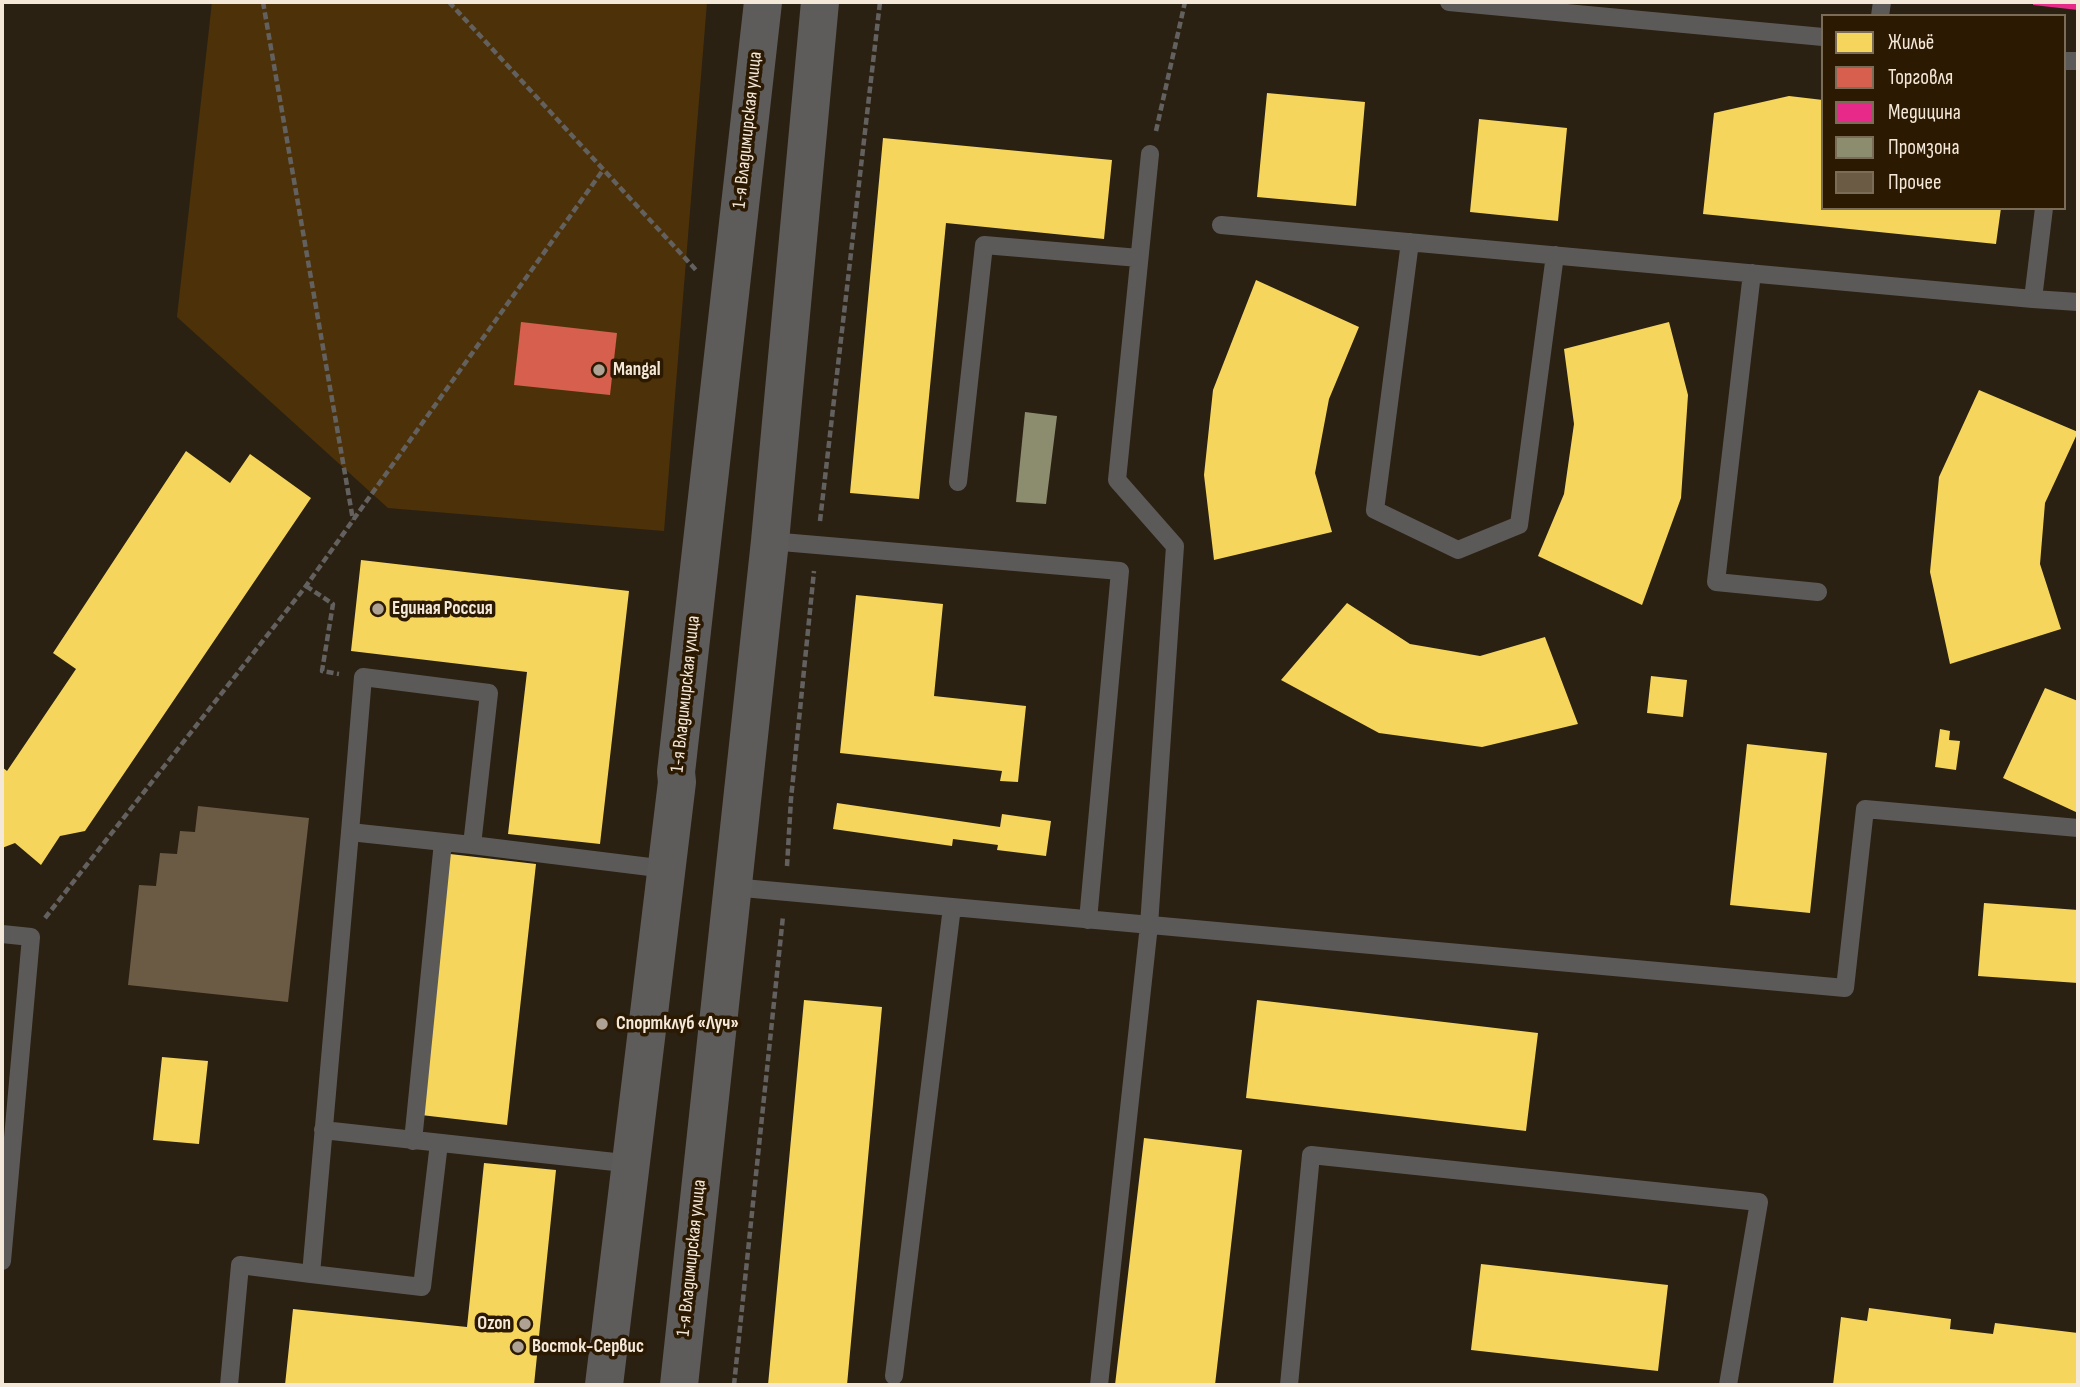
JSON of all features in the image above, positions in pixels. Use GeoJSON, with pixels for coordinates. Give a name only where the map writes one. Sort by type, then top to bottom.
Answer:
{"type":"FeatureCollection","features":[{"type":"Feature","properties":{"kind":"main road","name":"1-я Владимирская улица"},"geometry":{"type":"LineString","coordinates":[[604,1385],[633,1164],[677,782],[763,2]]}},
{"type":"Feature","properties":{"kind":"main road","name":"1-я Владимирская улица"},"geometry":{"type":"LineString","coordinates":[[678,1385],[770,541],[820,2]]}},
{"type":"Feature","properties":{"kind":"lane"},"geometry":{"type":"LineString","coordinates":[[1449,2],[1821,37]]}},
{"type":"Feature","properties":{"kind":"lane"},"geometry":{"type":"LineString","coordinates":[[1099,1385],[1149,925],[1175,546],[1117,480],[1150,154]]}},
{"type":"Feature","properties":{"kind":"lane"},"geometry":{"type":"LineString","coordinates":[[2033,299],[2044,210]]}},
{"type":"Feature","properties":{"kind":"lane"},"geometry":{"type":"LineString","coordinates":[[1222,225],[2078,302]]}},
{"type":"Feature","properties":{"kind":"lane"},"geometry":{"type":"LineString","coordinates":[[1410,242],[1375,510],[1458,551],[1519,525],[1555,255]]}},
{"type":"Feature","properties":{"kind":"lane"},"geometry":{"type":"LineString","coordinates":[[958,482],[984,245],[1139,258]]}},
{"type":"Feature","properties":{"kind":"lane"},"geometry":{"type":"LineString","coordinates":[[1752,273],[1716,582],[1818,592]]}},
{"type":"Feature","properties":{"kind":"lane"},"geometry":{"type":"LineString","coordinates":[[770,541],[1120,571],[1088,919]]}},
{"type":"Feature","properties":{"kind":"lane"},"geometry":{"type":"LineString","coordinates":[[310,1274],[363,677],[489,692],[472,845]]}},
{"type":"Feature","properties":{"kind":"lane"},"geometry":{"type":"LineString","coordinates":[[733,887],[1844,988],[1865,808],[2078,828]]}},
{"type":"Feature","properties":{"kind":"lane"},"geometry":{"type":"LineString","coordinates":[[350,832],[666,869]]}},
{"type":"Feature","properties":{"kind":"lane"},"geometry":{"type":"LineString","coordinates":[[413,1141],[443,842]]}},
{"type":"Feature","properties":{"kind":"lane"},"geometry":{"type":"LineString","coordinates":[[894,1376],[952,907]]}},
{"type":"Feature","properties":{"kind":"lane"},"geometry":{"type":"LineString","coordinates":[[2,934],[31,937],[2,1261]]}},
{"type":"Feature","properties":{"kind":"lane"},"geometry":{"type":"LineString","coordinates":[[323,1130],[633,1164]]}},
{"type":"Feature","properties":{"kind":"lane"},"geometry":{"type":"LineString","coordinates":[[229,1385],[240,1265],[422,1287],[439,1143]]}},
{"type":"Feature","properties":{"kind":"lane"},"geometry":{"type":"LineString","coordinates":[[1289,1385],[1311,1155],[1759,1202],[1728,1385]]}},
{"type":"Feature","properties":{"kind":"path"},"geometry":{"type":"LineString","coordinates":[[263,2],[353,520]]}},
{"type":"Feature","properties":{"kind":"path"},"geometry":{"type":"LineString","coordinates":[[449,2],[704,278]]}},
{"type":"Feature","properties":{"kind":"path"},"geometry":{"type":"LineString","coordinates":[[734,1385],[786,891],[791,799],[817,545],[880,2]]}},
{"type":"Feature","properties":{"kind":"path"},"geometry":{"type":"LineString","coordinates":[[1150,154],[1185,2]]}},
{"type":"Feature","properties":{"kind":"path"},"geometry":{"type":"LineString","coordinates":[[31,937],[306,586],[603,170]]}},
{"type":"Feature","properties":{"kind":"path"},"geometry":{"type":"LineString","coordinates":[[306,586],[333,604],[322,671]]}},
{"type":"Feature","properties":{"kind":"shaded area"},"geometry":{"type":"Polygon","coordinates":[[[212,2],[707,2],[664,531],[388,508],[177,317],[212,2]]]}},
{"type":"Feature","properties":{"kind":"building: Жильё"},"geometry":{"type":"Polygon","coordinates":[[[1267,93],[1365,102],[1356,206],[1257,197],[1267,93]]]}},
{"type":"Feature","properties":{"kind":"building: Жильё"},"geometry":{"type":"Polygon","coordinates":[[[1789,96],[1821,100],[1821,210],[2001,210],[1996,244],[1703,214],[1714,113],[1789,96]]]}},
{"type":"Feature","properties":{"kind":"building: Жильё"},"geometry":{"type":"Polygon","coordinates":[[[1479,119],[1567,128],[1558,221],[1470,212],[1479,119]]]}},
{"type":"Feature","properties":{"kind":"building: Жильё"},"geometry":{"type":"Polygon","coordinates":[[[883,138],[1112,160],[1104,239],[946,223],[919,499],[850,493],[883,138]]]}},
{"type":"Feature","properties":{"kind":"building: Жильё"},"geometry":{"type":"Polygon","coordinates":[[[1256,280],[1359,327],[1329,399],[1315,473],[1332,532],[1214,560],[1204,475],[1213,390],[1256,280]]]}},
{"type":"Feature","properties":{"kind":"building: Жильё"},"geometry":{"type":"Polygon","coordinates":[[[1669,322],[1688,395],[1681,498],[1642,605],[1538,556],[1564,494],[1574,424],[1564,349],[1669,322]]]}},
{"type":"Feature","properties":{"kind":"building: Жильё"},"geometry":{"type":"Polygon","coordinates":[[[1979,390],[2078,432],[2045,503],[2040,564],[2061,629],[1950,664],[1930,572],[1939,477],[1979,390]]]}},
{"type":"Feature","properties":{"kind":"building: Жильё"},"geometry":{"type":"Polygon","coordinates":[[[186,451],[230,483],[250,454],[311,498],[85,831],[60,836],[41,865],[15,843],[2,848],[2,767],[7,771],[76,669],[53,653],[186,451]]]}},
{"type":"Feature","properties":{"kind":"building: Жильё"},"geometry":{"type":"Polygon","coordinates":[[[361,560],[629,591],[600,844],[508,834],[527,672],[351,651],[361,560]]]}},
{"type":"Feature","properties":{"kind":"building: Жильё"},"geometry":{"type":"Polygon","coordinates":[[[856,595],[943,604],[934,696],[1026,706],[1018,782],[1000,781],[1002,771],[840,753],[856,595]]]}},
{"type":"Feature","properties":{"kind":"building: Жильё"},"geometry":{"type":"Polygon","coordinates":[[[1347,603],[1410,644],[1480,656],[1545,637],[1578,724],[1482,747],[1379,733],[1281,680],[1347,603]]]}},
{"type":"Feature","properties":{"kind":"building: Жильё"},"geometry":{"type":"Polygon","coordinates":[[[1651,676],[1687,680],[1683,717],[1647,713],[1651,676]]]}},
{"type":"Feature","properties":{"kind":"building: Жильё"},"geometry":{"type":"Polygon","coordinates":[[[2045,688],[2078,701],[2078,813],[2003,778],[2045,688]]]}},
{"type":"Feature","properties":{"kind":"building: Жильё"},"geometry":{"type":"Polygon","coordinates":[[[1940,729],[1950,731],[1949,740],[1960,741],[1956,770],[1935,767],[1940,729]]]}},
{"type":"Feature","properties":{"kind":"building: Жильё"},"geometry":{"type":"Polygon","coordinates":[[[1747,744],[1827,753],[1810,913],[1730,905],[1747,744]]]}},
{"type":"Feature","properties":{"kind":"building: Жильё"},"geometry":{"type":"Polygon","coordinates":[[[837,803],[1000,827],[1002,814],[1051,821],[1046,856],[997,850],[998,845],[953,839],[952,846],[833,829],[837,803]]]}},
{"type":"Feature","properties":{"kind":"building: Жильё"},"geometry":{"type":"Polygon","coordinates":[[[450,854],[536,864],[507,1125],[421,1115],[450,854]]]}},
{"type":"Feature","properties":{"kind":"building: Жильё"},"geometry":{"type":"Polygon","coordinates":[[[1984,903],[2078,910],[2078,983],[1978,976],[1984,903]]]}},
{"type":"Feature","properties":{"kind":"building: Жильё"},"geometry":{"type":"Polygon","coordinates":[[[804,1000],[882,1007],[847,1385],[768,1385],[804,1000]]]}},
{"type":"Feature","properties":{"kind":"building: Жильё"},"geometry":{"type":"Polygon","coordinates":[[[1257,1000],[1538,1033],[1526,1131],[1246,1098],[1257,1000]]]}},
{"type":"Feature","properties":{"kind":"building: Жильё"},"geometry":{"type":"Polygon","coordinates":[[[162,1057],[208,1061],[199,1144],[153,1140],[162,1057]]]}},
{"type":"Feature","properties":{"kind":"building: Жильё"},"geometry":{"type":"Polygon","coordinates":[[[1144,1138],[1242,1150],[1215,1385],[1115,1385],[1144,1138]]]}},
{"type":"Feature","properties":{"kind":"building: Жильё"},"geometry":{"type":"Polygon","coordinates":[[[484,1163],[556,1170],[534,1385],[285,1385],[293,1309],[467,1327],[484,1163]]]}},
{"type":"Feature","properties":{"kind":"building: Жильё"},"geometry":{"type":"Polygon","coordinates":[[[1481,1264],[1668,1285],[1658,1371],[1471,1350],[1481,1264]]]}},
{"type":"Feature","properties":{"kind":"building: Жильё"},"geometry":{"type":"Polygon","coordinates":[[[1869,1308],[1951,1319],[1950,1329],[1993,1334],[1995,1323],[2078,1333],[2078,1385],[1833,1385],[1841,1317],[1867,1321],[1869,1308]]]}},
{"type":"Feature","properties":{"kind":"building: Торговля"},"geometry":{"type":"Polygon","coordinates":[[[521,322],[617,333],[610,395],[514,385],[521,322]]]}},
{"type":"Feature","properties":{"kind":"building: Медицина"},"geometry":{"type":"Polygon","coordinates":[[[2033,2],[2078,2],[2078,10],[2033,5],[2033,2]]]}},
{"type":"Feature","properties":{"kind":"building: Промзона"},"geometry":{"type":"Polygon","coordinates":[[[1025,412],[1057,416],[1046,504],[1016,502],[1025,412]]]}},
{"type":"Feature","properties":{"kind":"building: Прочее"},"geometry":{"type":"Polygon","coordinates":[[[198,806],[309,818],[288,1002],[128,985],[139,885],[156,886],[160,853],[177,854],[180,831],[195,832],[198,806]]]}},
{"type":"Feature","properties":{"kind":"place","name":"Mangal"},"geometry":{"type":"Point","coordinates":[599,370]}},
{"type":"Feature","properties":{"kind":"place","name":"Единая Россия"},"geometry":{"type":"Point","coordinates":[378,609]}},
{"type":"Feature","properties":{"kind":"place","name":"Спортклуб «Луч»"},"geometry":{"type":"Point","coordinates":[602,1024]}},
{"type":"Feature","properties":{"kind":"place","name":"Ozon"},"geometry":{"type":"Point","coordinates":[525,1324]}},
{"type":"Feature","properties":{"kind":"place","name":"Восток-Сервис"},"geometry":{"type":"Point","coordinates":[518,1347]}}]}
